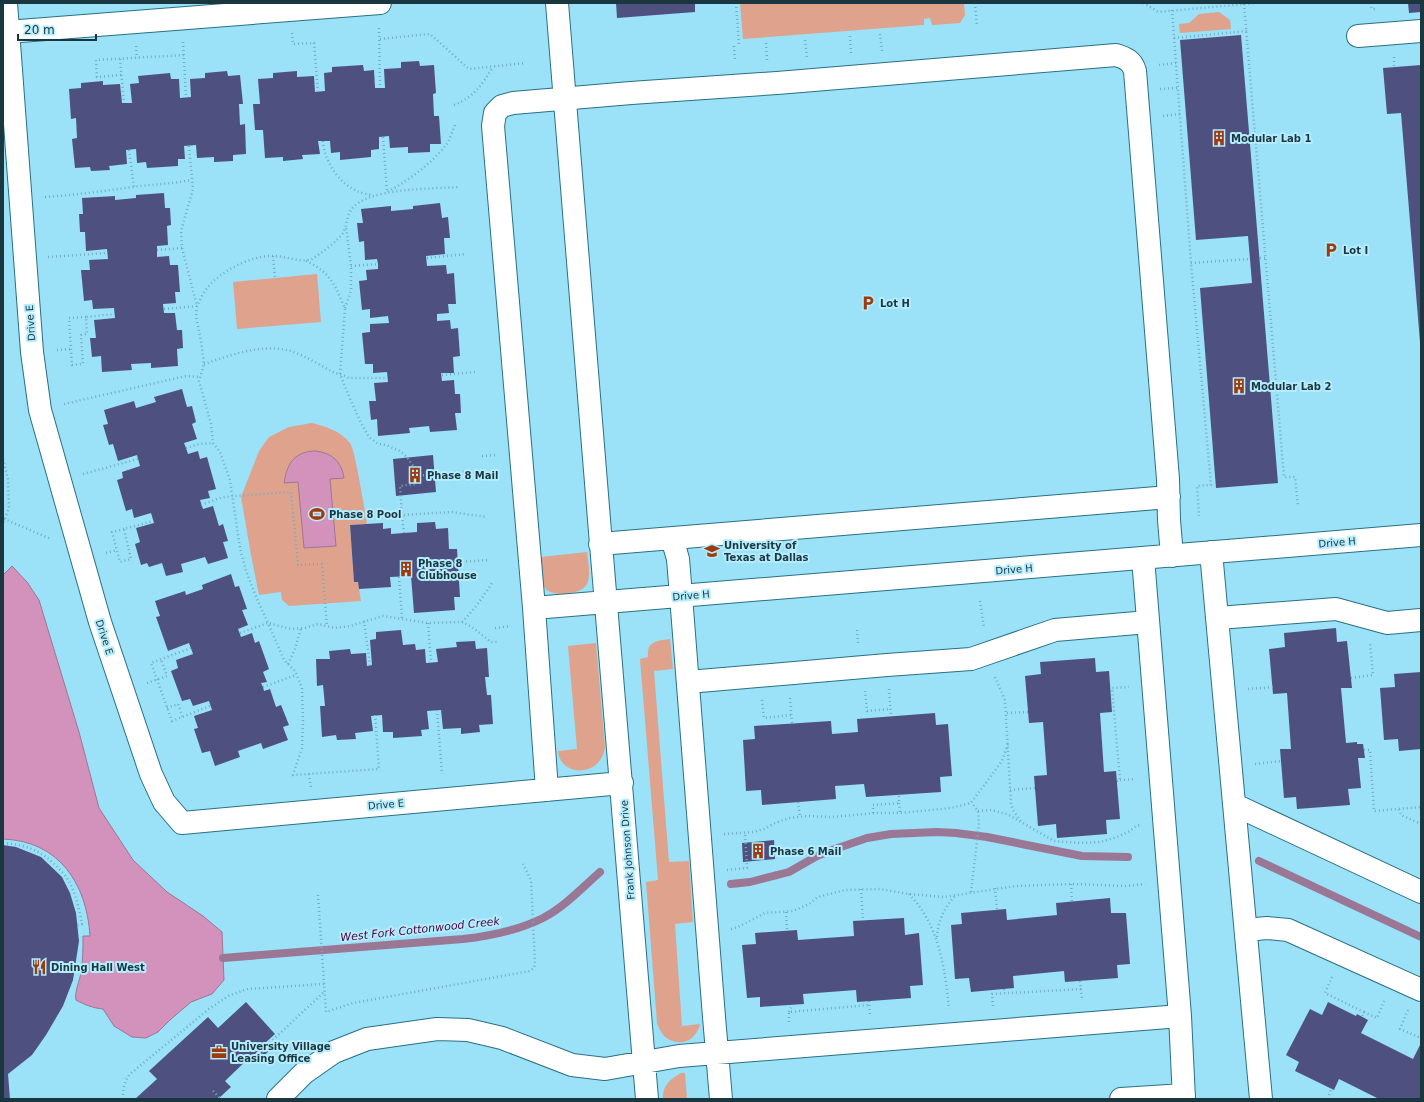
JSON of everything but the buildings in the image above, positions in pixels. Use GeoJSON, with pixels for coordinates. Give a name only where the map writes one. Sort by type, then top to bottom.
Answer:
{"type":"FeatureCollection","features":[{"type":"Feature","properties":{"kind":"street","name":"Drive E"},"geometry":{"type":"LineString","coordinates":[[6,3],[8,32],[9,118],[20,199],[32,352],[40,410],[100,622],[151,774],[164,802],[182,823],[622,783]]}},
{"type":"Feature","properties":{"kind":"street"},"geometry":{"type":"LineString","coordinates":[[8,32],[380,3]]}},
{"type":"Feature","properties":{"kind":"street","name":"Frank Johnson Drive"},"geometry":{"type":"LineString","coordinates":[[557,3],[600,544],[622,783],[647,1099]]}},
{"type":"Feature","properties":{"kind":"street"},"geometry":{"type":"LineString","coordinates":[[1358,36],[1421,31]]}},
{"type":"Feature","properties":{"kind":"street"},"geometry":{"type":"LineString","coordinates":[[548,790],[493,126],[495,113],[502,106],[514,103],[1116,55],[1124,57],[1130,61],[1135,71],[1168,471],[1172,556]]}},
{"type":"Feature","properties":{"kind":"street"},"geometry":{"type":"LineString","coordinates":[[600,544],[1169,497]]}},
{"type":"Feature","properties":{"kind":"street","name":"Drive H"},"geometry":{"type":"LineString","coordinates":[[534,608],[1421,535]]}},
{"type":"Feature","properties":{"kind":"street"},"geometry":{"type":"LineString","coordinates":[[672,538],[678,559],[721,1099]]}},
{"type":"Feature","properties":{"kind":"street"},"geometry":{"type":"LineString","coordinates":[[1211,552],[1261,1099]]}},
{"type":"Feature","properties":{"kind":"street"},"geometry":{"type":"LineString","coordinates":[[1121,1099],[1184,1097],[1180,1016],[1143,558]]}},
{"type":"Feature","properties":{"kind":"street"},"geometry":{"type":"LineString","coordinates":[[1218,618],[1336,609],[1387,623],[1421,620]]}},
{"type":"Feature","properties":{"kind":"street"},"geometry":{"type":"LineString","coordinates":[[688,682],[971,659],[1056,630],[1148,622]]}},
{"type":"Feature","properties":{"kind":"street"},"geometry":{"type":"LineString","coordinates":[[1235,805],[1421,892]]}},
{"type":"Feature","properties":{"kind":"street"},"geometry":{"type":"LineString","coordinates":[[1246,930],[1267,928],[1288,930],[1421,990]]}},
{"type":"Feature","properties":{"kind":"street"},"geometry":{"type":"LineString","coordinates":[[278,1099],[304,1073],[334,1052],[366,1039],[438,1029],[468,1030],[502,1038],[572,1065],[605,1069],[679,1056],[717,1052],[1180,1016]]}},
{"type":"Feature","properties":{"kind":"path"},"geometry":{"type":"LineString","coordinates":[[377,3],[380,39],[380,88]]}},
{"type":"Feature","properties":{"kind":"path"},"geometry":{"type":"LineString","coordinates":[[736,3],[739,45]]}},
{"type":"Feature","properties":{"kind":"path"},"geometry":{"type":"LineString","coordinates":[[975,3],[976,26]]}},
{"type":"Feature","properties":{"kind":"path"},"geometry":{"type":"LineString","coordinates":[[1142,3],[1159,12],[1255,3]]}},
{"type":"Feature","properties":{"kind":"path"},"geometry":{"type":"LineString","coordinates":[[1244,4],[1284,477],[1295,477],[1298,508]]}},
{"type":"Feature","properties":{"kind":"path"},"geometry":{"type":"LineString","coordinates":[[1172,10],[1191,263],[1211,485],[1197,486],[1199,516]]}},
{"type":"Feature","properties":{"kind":"path"},"geometry":{"type":"LineString","coordinates":[[1174,38],[1247,31]]}},
{"type":"Feature","properties":{"kind":"path"},"geometry":{"type":"LineString","coordinates":[[380,39],[430,34],[469,69],[526,63]]}},
{"type":"Feature","properties":{"kind":"path"},"geometry":{"type":"LineString","coordinates":[[293,44],[314,43],[318,92]]}},
{"type":"Feature","properties":{"kind":"path"},"geometry":{"type":"LineString","coordinates":[[121,75],[97,77],[96,60],[184,55],[186,97]]}},
{"type":"Feature","properties":{"kind":"path"},"geometry":{"type":"LineString","coordinates":[[120,59],[124,103]]}},
{"type":"Feature","properties":{"kind":"path"},"geometry":{"type":"LineString","coordinates":[[454,105],[471,96],[483,82],[493,66]]}},
{"type":"Feature","properties":{"kind":"path"},"geometry":{"type":"LineString","coordinates":[[387,192],[396,187],[430,161],[446,145],[455,126]]}},
{"type":"Feature","properties":{"kind":"path"},"geometry":{"type":"LineString","coordinates":[[383,137],[387,192]]}},
{"type":"Feature","properties":{"kind":"path"},"geometry":{"type":"LineString","coordinates":[[323,141],[323,148],[328,161],[336,174],[356,191],[372,195]]}},
{"type":"Feature","properties":{"kind":"path"},"geometry":{"type":"LineString","coordinates":[[189,146],[193,189],[181,231],[182,248],[197,306],[196,316],[202,340],[204,364],[198,382],[211,424],[213,443],[220,452],[230,480],[240,548],[246,571],[284,660],[295,671],[302,688],[304,721],[302,748],[294,775],[379,769],[375,715]]}},
{"type":"Feature","properties":{"kind":"path"},"geometry":{"type":"LineString","coordinates":[[129,150],[134,187]]}},
{"type":"Feature","properties":{"kind":"path"},"geometry":{"type":"LineString","coordinates":[[20,199],[74,195],[171,184],[191,180]]}},
{"type":"Feature","properties":{"kind":"path"},"geometry":{"type":"LineString","coordinates":[[306,261],[319,255],[343,234],[351,209],[372,195],[387,192],[460,187]]}},
{"type":"Feature","properties":{"kind":"path"},"geometry":{"type":"LineString","coordinates":[[346,223],[351,266],[351,291],[345,308],[340,374],[369,437],[378,444],[386,445],[400,451],[408,457],[413,466],[416,484],[400,486],[404,533]]}},
{"type":"Feature","properties":{"kind":"path"},"geometry":{"type":"LineString","coordinates":[[157,250],[182,248]]}},
{"type":"Feature","properties":{"kind":"path"},"geometry":{"type":"LineString","coordinates":[[61,256],[108,253]]}},
{"type":"Feature","properties":{"kind":"path"},"geometry":{"type":"LineString","coordinates":[[427,258],[466,254]]}},
{"type":"Feature","properties":{"kind":"path"},"geometry":{"type":"LineString","coordinates":[[197,306],[208,287],[219,277],[236,266],[255,258],[273,256],[306,261],[316,265],[325,273],[335,286],[340,300],[345,308]]}},
{"type":"Feature","properties":{"kind":"path"},"geometry":{"type":"LineString","coordinates":[[273,256],[275,278]]}},
{"type":"Feature","properties":{"kind":"path"},"geometry":{"type":"LineString","coordinates":[[1260,258],[1266,258]]}},
{"type":"Feature","properties":{"kind":"path"},"geometry":{"type":"LineString","coordinates":[[1191,263],[1250,259]]}},
{"type":"Feature","properties":{"kind":"path"},"geometry":{"type":"LineString","coordinates":[[351,266],[378,264]]}},
{"type":"Feature","properties":{"kind":"path"},"geometry":{"type":"LineString","coordinates":[[164,309],[197,306]]}},
{"type":"Feature","properties":{"kind":"path"},"geometry":{"type":"LineString","coordinates":[[86,317],[87,334],[81,335],[84,364],[72,365],[69,318],[114,314]]}},
{"type":"Feature","properties":{"kind":"path"},"geometry":{"type":"LineString","coordinates":[[204,364],[243,352],[261,349],[279,350],[291,351],[335,373],[349,378],[388,378]]}},
{"type":"Feature","properties":{"kind":"path"},"geometry":{"type":"LineString","coordinates":[[442,375],[475,372]]}},
{"type":"Feature","properties":{"kind":"path"},"geometry":{"type":"LineString","coordinates":[[40,410],[186,376],[200,377]]}},
{"type":"Feature","properties":{"kind":"path"},"geometry":{"type":"LineString","coordinates":[[186,448],[199,444],[213,443]]}},
{"type":"Feature","properties":{"kind":"path"},"geometry":{"type":"LineString","coordinates":[[3,459],[8,479],[9,508],[3,523]]}},
{"type":"Feature","properties":{"kind":"path"},"geometry":{"type":"LineString","coordinates":[[93,471],[138,459]]}},
{"type":"Feature","properties":{"kind":"path"},"geometry":{"type":"LineString","coordinates":[[415,476],[483,470]]}},
{"type":"Feature","properties":{"kind":"path"},"geometry":{"type":"LineString","coordinates":[[202,505],[223,497],[291,492],[298,565],[322,564],[327,626]]}},
{"type":"Feature","properties":{"kind":"path"},"geometry":{"type":"LineString","coordinates":[[402,515],[451,512],[487,517]]}},
{"type":"Feature","properties":{"kind":"path"},"geometry":{"type":"LineString","coordinates":[[4,519],[57,542]]}},
{"type":"Feature","properties":{"kind":"path"},"geometry":{"type":"LineString","coordinates":[[124,529],[131,559],[120,562],[112,532],[153,521]]}},
{"type":"Feature","properties":{"kind":"path"},"geometry":{"type":"LineString","coordinates":[[458,562],[490,560]]}},
{"type":"Feature","properties":{"kind":"path"},"geometry":{"type":"LineString","coordinates":[[399,577],[402,618]]}},
{"type":"Feature","properties":{"kind":"path"},"geometry":{"type":"LineString","coordinates":[[462,622],[473,612],[492,583]]}},
{"type":"Feature","properties":{"kind":"path"},"geometry":{"type":"LineString","coordinates":[[980,601],[984,632]]}},
{"type":"Feature","properties":{"kind":"path"},"geometry":{"type":"LineString","coordinates":[[240,633],[268,623],[291,629],[318,624],[334,628],[384,616],[428,623],[462,622],[472,627],[492,642],[497,642]]}},
{"type":"Feature","properties":{"kind":"path"},"geometry":{"type":"LineString","coordinates":[[364,621],[370,666]]}},
{"type":"Feature","properties":{"kind":"path"},"geometry":{"type":"LineString","coordinates":[[428,623],[431,662]]}},
{"type":"Feature","properties":{"kind":"path"},"geometry":{"type":"LineString","coordinates":[[288,664],[302,628]]}},
{"type":"Feature","properties":{"kind":"path"},"geometry":{"type":"LineString","coordinates":[[191,648],[151,663],[172,721],[183,718],[210,706]]}},
{"type":"Feature","properties":{"kind":"path"},"geometry":{"type":"LineString","coordinates":[[157,679],[167,676],[161,659]]}},
{"type":"Feature","properties":{"kind":"path"},"geometry":{"type":"LineString","coordinates":[[1351,678],[1373,675],[1371,659]]}},
{"type":"Feature","properties":{"kind":"path"},"geometry":{"type":"LineString","coordinates":[[263,688],[296,675]]}},
{"type":"Feature","properties":{"kind":"path"},"geometry":{"type":"LineString","coordinates":[[994,676],[1005,700],[1007,713],[1011,804],[1013,810],[1023,825]]}},
{"type":"Feature","properties":{"kind":"path"},"geometry":{"type":"LineString","coordinates":[[1123,687],[1112,688],[1118,780],[1131,779]]}},
{"type":"Feature","properties":{"kind":"path"},"geometry":{"type":"LineString","coordinates":[[890,700],[891,716]]}},
{"type":"Feature","properties":{"kind":"path"},"geometry":{"type":"LineString","coordinates":[[866,702],[867,710],[891,709]]}},
{"type":"Feature","properties":{"kind":"path"},"geometry":{"type":"LineString","coordinates":[[167,708],[178,704],[183,718]]}},
{"type":"Feature","properties":{"kind":"path"},"geometry":{"type":"LineString","coordinates":[[790,707],[792,723]]}},
{"type":"Feature","properties":{"kind":"path"},"geometry":{"type":"LineString","coordinates":[[436,710],[440,756]]}},
{"type":"Feature","properties":{"kind":"path"},"geometry":{"type":"LineString","coordinates":[[763,710],[764,718],[791,715]]}},
{"type":"Feature","properties":{"kind":"path"},"geometry":{"type":"LineString","coordinates":[[1007,713],[1028,712]]}},
{"type":"Feature","properties":{"kind":"path"},"geometry":{"type":"LineString","coordinates":[[699,835],[745,833],[764,829],[789,818],[831,817],[873,813],[900,813],[951,808],[971,803],[1002,761],[1008,744]]}},
{"type":"Feature","properties":{"kind":"path"},"geometry":{"type":"LineString","coordinates":[[1364,750],[1370,750],[1374,811],[1421,807]]}},
{"type":"Feature","properties":{"kind":"path"},"geometry":{"type":"LineString","coordinates":[[309,774],[311,794]]}},
{"type":"Feature","properties":{"kind":"path"},"geometry":{"type":"LineString","coordinates":[[1010,790],[1035,788]]}},
{"type":"Feature","properties":{"kind":"path"},"geometry":{"type":"LineString","coordinates":[[899,795],[900,813]]}},
{"type":"Feature","properties":{"kind":"path"},"geometry":{"type":"LineString","coordinates":[[798,802],[800,817]]}},
{"type":"Feature","properties":{"kind":"path"},"geometry":{"type":"LineString","coordinates":[[873,813],[873,805],[899,803]]}},
{"type":"Feature","properties":{"kind":"path"},"geometry":{"type":"LineString","coordinates":[[971,803],[978,811],[979,825],[971,892]]}},
{"type":"Feature","properties":{"kind":"path"},"geometry":{"type":"LineString","coordinates":[[1399,809],[1401,815],[1421,824]]}},
{"type":"Feature","properties":{"kind":"path"},"geometry":{"type":"LineString","coordinates":[[978,811],[991,810],[1007,814],[1023,825],[1054,841],[1080,843],[1100,842],[1117,838],[1136,826],[1164,823]]}},
{"type":"Feature","properties":{"kind":"path"},"geometry":{"type":"LineString","coordinates":[[720,871],[747,868],[745,833]]}},
{"type":"Feature","properties":{"kind":"path"},"geometry":{"type":"LineString","coordinates":[[3,843],[17,844],[39,851],[56,865],[68,879],[76,900],[82,924],[77,925]]}},
{"type":"Feature","properties":{"kind":"path"},"geometry":{"type":"LineString","coordinates":[[318,895],[326,1012],[353,1003],[530,971],[534,968],[531,880],[523,864]]}},
{"type":"Feature","properties":{"kind":"path"},"geometry":{"type":"LineString","coordinates":[[726,931],[738,927],[765,913],[793,911],[809,904],[818,897],[845,890],[880,889],[909,894],[944,897],[1016,886],[1071,884],[1126,886],[1169,882]]}},
{"type":"Feature","properties":{"kind":"path"},"geometry":{"type":"LineString","coordinates":[[1071,884],[1072,902]]}},
{"type":"Feature","properties":{"kind":"path"},"geometry":{"type":"LineString","coordinates":[[995,888],[997,910]]}},
{"type":"Feature","properties":{"kind":"path"},"geometry":{"type":"LineString","coordinates":[[861,889],[862,921]]}},
{"type":"Feature","properties":{"kind":"path"},"geometry":{"type":"LineString","coordinates":[[909,894],[920,905],[933,930],[946,986],[951,1034]]}},
{"type":"Feature","properties":{"kind":"path"},"geometry":{"type":"LineString","coordinates":[[936,940],[941,915],[948,903],[955,896]]}},
{"type":"Feature","properties":{"kind":"path"},"geometry":{"type":"LineString","coordinates":[[786,912],[787,931]]}},
{"type":"Feature","properties":{"kind":"path"},"geometry":{"type":"LineString","coordinates":[[1080,981],[1082,997]]}},
{"type":"Feature","properties":{"kind":"path"},"geometry":{"type":"LineString","coordinates":[[123,1099],[123,1087],[130,1074],[209,1009],[230,995],[248,989],[324,984]]}},
{"type":"Feature","properties":{"kind":"path"},"geometry":{"type":"LineString","coordinates":[[1329,984],[1325,993],[1376,1018],[1381,1008]]}},
{"type":"Feature","properties":{"kind":"path"},"geometry":{"type":"LineString","coordinates":[[1004,989],[1005,993]]}},
{"type":"Feature","properties":{"kind":"path"},"geometry":{"type":"LineString","coordinates":[[995,1030],[992,994],[1081,989]]}},
{"type":"Feature","properties":{"kind":"path"},"geometry":{"type":"LineString","coordinates":[[266,1055],[260,1050],[324,992]]}},
{"type":"Feature","properties":{"kind":"path"},"geometry":{"type":"LineString","coordinates":[[869,1001],[870,1013]]}},
{"type":"Feature","properties":{"kind":"path"},"geometry":{"type":"LineString","coordinates":[[792,1005],[789,1012],[792,1047]]}},
{"type":"Feature","properties":{"kind":"path"},"geometry":{"type":"LineString","coordinates":[[789,1012],[869,1005]]}},
{"type":"Feature","properties":{"kind":"path"},"geometry":{"type":"LineString","coordinates":[[1362,1017],[1364,1012]]}},
{"type":"Feature","properties":{"kind":"path"},"geometry":{"type":"LineString","coordinates":[[1403,1021],[1400,1029],[1421,1038]]}},
{"type":"Feature","properties":{"kind":"path"},"geometry":{"type":"LineString","coordinates":[[1328,1099],[1331,1089]]}},
{"type":"Feature","properties":{"kind":"path"},"geometry":{"type":"LineString","coordinates":[[213,1091],[221,1099]]}},
{"type":"Feature","properties":{"kind":"shaded area"},"geometry":{"type":"Polygon","coordinates":[[[740,3],[964,3],[965,15],[960,23],[932,25],[930,18],[924,19],[924,25],[743,39],[740,3]]]}},
{"type":"Feature","properties":{"kind":"shaded area"},"geometry":{"type":"Polygon","coordinates":[[[1219,12],[1230,20],[1231,29],[1180,33],[1179,24],[1189,23],[1199,14],[1219,12]]]}},
{"type":"Feature","properties":{"kind":"shaded area"},"geometry":{"type":"Polygon","coordinates":[[[317,274],[321,322],[237,329],[233,282],[317,274]]]}},
{"type":"Feature","properties":{"kind":"shaded area"},"geometry":{"type":"Polygon","coordinates":[[[312,423],[328,428],[342,435],[350,443],[352,448],[360,481],[367,524],[350,525],[354,582],[358,582],[361,601],[289,606],[282,600],[281,592],[259,595],[241,497],[259,451],[269,437],[289,427],[312,423]]]}},
{"type":"Feature","properties":{"kind":"shaded area","name":"Phase 8 Pool"},"geometry":{"type":"Polygon","coordinates":[[[316,451],[327,454],[335,459],[343,472],[344,478],[330,479],[336,546],[304,548],[298,482],[284,483],[287,470],[297,456],[303,453],[316,451]]]}},
{"type":"Feature","properties":{"kind":"shaded area"},"geometry":{"type":"Polygon","coordinates":[[[587,552],[589,577],[587,584],[584,587],[580,590],[567,594],[554,593],[545,588],[542,577],[541,557],[587,552]]]}},
{"type":"Feature","properties":{"kind":"shaded area"},"geometry":{"type":"Polygon","coordinates":[[[12,566],[27,582],[39,600],[79,732],[99,808],[133,860],[167,892],[203,916],[222,932],[224,980],[212,994],[191,1002],[158,1032],[146,1038],[132,1037],[114,1026],[103,1009],[89,1006],[76,1000],[82,963],[83,936],[90,936],[88,917],[83,899],[76,883],[66,869],[54,857],[40,848],[23,842],[3,839],[3,575],[12,566]]]}},
{"type":"Feature","properties":{"kind":"shaded area"},"geometry":{"type":"Polygon","coordinates":[[[670,639],[673,669],[654,671],[669,862],[689,861],[693,922],[675,924],[682,1026],[700,1024],[695,1035],[687,1041],[682,1042],[676,1042],[665,1037],[657,1023],[646,882],[658,880],[640,659],[648,657],[649,648],[653,643],[670,639]]]}},
{"type":"Feature","properties":{"kind":"shaded area"},"geometry":{"type":"Polygon","coordinates":[[[596,643],[605,747],[602,757],[589,769],[573,769],[566,766],[560,760],[558,751],[577,749],[568,646],[596,643]]]}},
{"type":"Feature","properties":{"kind":"shaded area"},"geometry":{"type":"Polygon","coordinates":[[[681,1073],[685,1073],[687,1099],[663,1099],[665,1087],[673,1078],[681,1073]]]}},
{"type":"Feature","properties":{"kind":"waterway","name":"West Fork Cottonwood Creek"},"geometry":{"type":"LineString","coordinates":[[731,884],[750,882],[789,872],[817,856],[835,849],[867,838],[891,834],[937,832],[956,833],[987,837],[1082,856],[1128,857]]}},
{"type":"Feature","properties":{"kind":"waterway","name":"West Fork Cottonwood Creek"},"geometry":{"type":"LineString","coordinates":[[1259,861],[1421,937]]}},
{"type":"Feature","properties":{"kind":"waterway","name":"West Fork Cottonwood Creek"},"geometry":{"type":"LineString","coordinates":[[223,958],[463,939],[504,932],[533,923],[551,914],[573,897],[600,872]]}},
{"type":"Feature","properties":{"kind":"place","name":"Modular Lab 1"},"geometry":{"type":"Point","coordinates":[1219,138]}},
{"type":"Feature","properties":{"kind":"place","name":"Lot I"},"geometry":{"type":"Point","coordinates":[1331,250]}},
{"type":"Feature","properties":{"kind":"place","name":"Lot H"},"geometry":{"type":"Point","coordinates":[868,303]}},
{"type":"Feature","properties":{"kind":"place","name":"Modular Lab 2"},"geometry":{"type":"Point","coordinates":[1239,386]}},
{"type":"Feature","properties":{"kind":"place","name":"Phase 8 Mail"},"geometry":{"type":"Point","coordinates":[415,475]}},
{"type":"Feature","properties":{"kind":"place","name":"Phase 8 Pool"},"geometry":{"type":"Point","coordinates":[317,514]}},
{"type":"Feature","properties":{"kind":"place","name":"University of Texas at Dallas"},"geometry":{"type":"Point","coordinates":[712,551]}},
{"type":"Feature","properties":{"kind":"place","name":"Phase 8 Clubhouse"},"geometry":{"type":"Point","coordinates":[406,569]}},
{"type":"Feature","properties":{"kind":"place","name":"Phase 6 Mail"},"geometry":{"type":"Point","coordinates":[758,851]}},
{"type":"Feature","properties":{"kind":"place","name":"Dining Hall West"},"geometry":{"type":"Point","coordinates":[39,967]}},
{"type":"Feature","properties":{"kind":"place","name":"University Village Leasing Office"},"geometry":{"type":"Point","coordinates":[219,1052]}}]}
